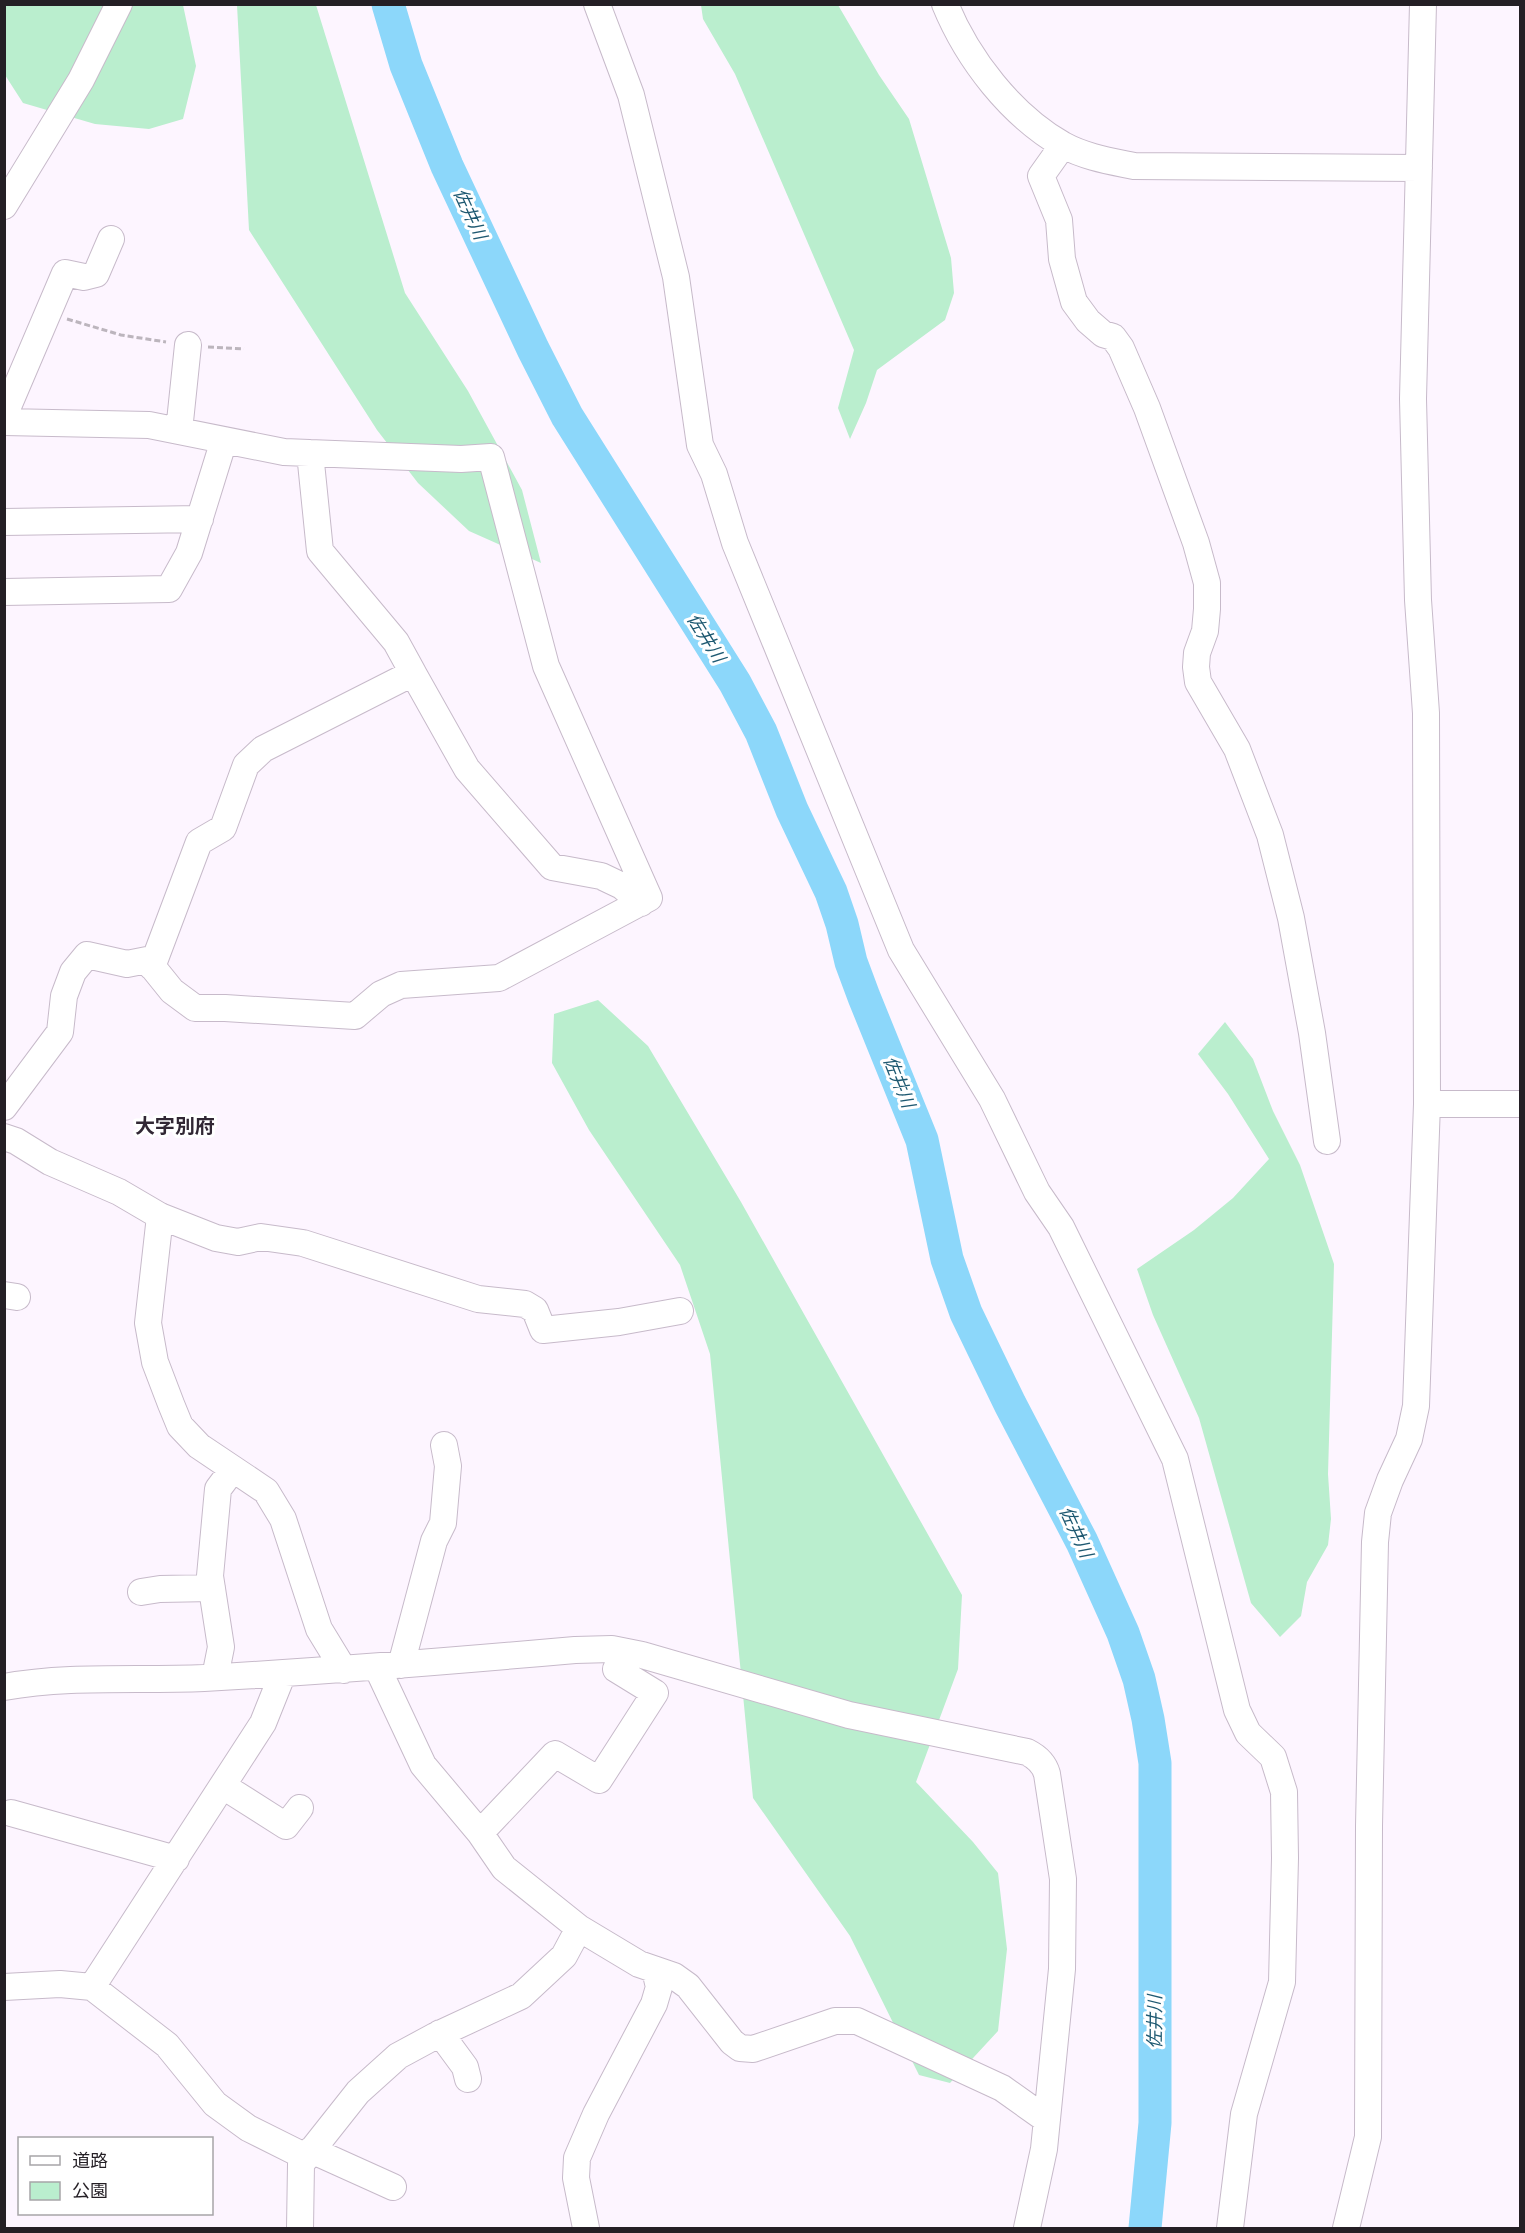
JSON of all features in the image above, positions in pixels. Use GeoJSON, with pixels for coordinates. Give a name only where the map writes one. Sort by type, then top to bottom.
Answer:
{"type":"FeatureCollection","features":[{"type":"Feature","properties":{"kind":"street"},"geometry":{"type":"LineString","coordinates":[[4,206],[81,80],[119,4]]}},
{"type":"Feature","properties":{"kind":"street"},"geometry":{"type":"LineString","coordinates":[[597,4],[631,95],[676,278],[700,445],[714,474],[735,543],[901,950],[992,1099],[1037,1192],[1061,1227],[1175,1459],[1237,1710],[1248,1733],[1273,1757],[1284,1792],[1282,1982],[1244,2114],[1230,2229]]}},
{"type":"Feature","properties":{"kind":"street"},"geometry":{"type":"LineString","coordinates":[[945,4],[972,55],[1003,96],[1032,122],[1064,145],[1098,159],[1134,166],[1419,168]]}},
{"type":"Feature","properties":{"kind":"street"},"geometry":{"type":"LineString","coordinates":[[1346,2229],[1368,2137],[1369,1826],[1376,1533],[1380,1507],[1409,1439],[1416,1406],[1427,1104],[1426,713],[1418,600],[1413,399],[1423,4]]}},
{"type":"Feature","properties":{"kind":"street"},"geometry":{"type":"LineString","coordinates":[[1064,145],[1041,176],[1059,220],[1066,276],[1074,302],[1081,314],[1103,334],[1113,338],[1121,348],[1147,408],[1196,543],[1207,583],[1205,631],[1197,653],[1198,682],[1237,749],[1270,835],[1291,918],[1312,1033],[1327,1141]]}},
{"type":"Feature","properties":{"kind":"street"},"geometry":{"type":"LineString","coordinates":[[4,416],[65,273],[84,277],[96,274],[111,239]]}},
{"type":"Feature","properties":{"kind":"street"},"geometry":{"type":"LineString","coordinates":[[179,431],[188,345]]}},
{"type":"Feature","properties":{"kind":"street"},"geometry":{"type":"LineString","coordinates":[[4,422],[149,425],[284,452],[461,459],[491,457],[546,666],[649,898],[499,978],[401,985],[381,994],[355,1016],[195,1008],[172,991],[147,960],[127,964],[87,956],[73,972],[64,996],[60,1032],[4,1107]]}},
{"type":"Feature","properties":{"kind":"street"},"geometry":{"type":"LineString","coordinates":[[4,592],[169,589],[189,553],[224,440]]}},
{"type":"Feature","properties":{"kind":"street"},"geometry":{"type":"LineString","coordinates":[[310,453],[320,550],[396,642],[467,769],[552,867],[601,876],[622,886],[641,903]]}},
{"type":"Feature","properties":{"kind":"street"},"geometry":{"type":"LineString","coordinates":[[4,522],[200,519]]}},
{"type":"Feature","properties":{"kind":"street"},"geometry":{"type":"LineString","coordinates":[[152,967],[199,842],[223,828],[246,765],[263,749],[413,673]]}},
{"type":"Feature","properties":{"kind":"street"},"geometry":{"type":"LineString","coordinates":[[1427,1104],[1521,1104]]}},
{"type":"Feature","properties":{"kind":"street"},"geometry":{"type":"LineString","coordinates":[[4,1137],[16,1141],[50,1162],[120,1192],[160,1216],[216,1238],[238,1242],[261,1238],[303,1244],[478,1299],[525,1304],[535,1310],[543,1330],[619,1322],[680,1311]]}},
{"type":"Feature","properties":{"kind":"street"},"geometry":{"type":"LineString","coordinates":[[160,1216],[148,1323],[154,1362],[180,1426],[199,1446],[266,1491],[283,1519],[319,1629],[344,1670]]}},
{"type":"Feature","properties":{"kind":"street"},"geometry":{"type":"LineString","coordinates":[[444,1445],[448,1466],[443,1523],[434,1541],[389,1666],[423,1765],[480,1833],[504,1868],[579,1928],[639,1964],[674,1976],[688,1986],[732,2042],[740,2048],[753,2049],[835,2021],[857,2021],[1002,2088],[1047,2120]]}},
{"type":"Feature","properties":{"kind":"street"},"geometry":{"type":"LineString","coordinates":[[215,1677],[221,1647],[210,1576],[218,1489],[233,1469]]}},
{"type":"Feature","properties":{"kind":"street"},"geometry":{"type":"LineString","coordinates":[[141,1592],[160,1589],[212,1588]]}},
{"type":"Feature","properties":{"kind":"street"},"geometry":{"type":"LineString","coordinates":[[4,1687],[39,1682],[215,1677],[344,1670],[575,1650],[612,1649],[692,1668],[849,1715],[1027,1752],[1041,1761],[1047,1774],[1063,1879],[1062,1969],[1047,2120],[1044,2149],[1027,2229]]}},
{"type":"Feature","properties":{"kind":"street"},"geometry":{"type":"LineString","coordinates":[[480,1833],[555,1754],[599,1780],[655,1694],[616,1670],[626,1652]]}},
{"type":"Feature","properties":{"kind":"street"},"geometry":{"type":"LineString","coordinates":[[92,1987],[263,1723],[283,1673]]}},
{"type":"Feature","properties":{"kind":"street"},"geometry":{"type":"LineString","coordinates":[[223,1786],[286,1826],[300,1808]]}},
{"type":"Feature","properties":{"kind":"street"},"geometry":{"type":"LineString","coordinates":[[11,1812],[176,1859]]}},
{"type":"Feature","properties":{"kind":"street"},"geometry":{"type":"LineString","coordinates":[[301,2228],[300,2164],[358,2092],[398,2056],[440,2033],[521,1996],[564,1956],[579,1928]]}},
{"type":"Feature","properties":{"kind":"street"},"geometry":{"type":"LineString","coordinates":[[586,2229],[576,2178],[577,2158],[596,2114],[654,2004],[659,1987],[656,1970]]}},
{"type":"Feature","properties":{"kind":"street"},"geometry":{"type":"LineString","coordinates":[[4,1987],[60,1984],[92,1987],[167,2045],[215,2104],[248,2128],[393,2187]]}},
{"type":"Feature","properties":{"kind":"street"},"geometry":{"type":"LineString","coordinates":[[440,2033],[465,2067],[468,2079]]}},
{"type":"Feature","properties":{"kind":"path"},"geometry":{"type":"LineString","coordinates":[[48,314],[121,335],[188,345],[243,349]]}},
{"type":"Feature","properties":{"kind":"green space"},"geometry":{"type":"Polygon","coordinates":[[[4,5],[183,5],[196,66],[183,119],[149,129],[95,124],[23,103],[5,75],[4,5]]]}},
{"type":"Feature","properties":{"kind":"green space"},"geometry":{"type":"Polygon","coordinates":[[[237,5],[316,5],[405,293],[468,391],[522,490],[541,563],[469,531],[418,483],[377,430],[249,230],[237,5]]]}},
{"type":"Feature","properties":{"kind":"green space"},"geometry":{"type":"Polygon","coordinates":[[[701,5],[838,5],[879,75],[909,119],[951,258],[954,293],[945,320],[877,370],[850,439],[838,408],[854,350],[735,74],[703,19],[701,5]]]}},
{"type":"Feature","properties":{"kind":"green space"},"geometry":{"type":"Polygon","coordinates":[[[598,1000],[648,1046],[741,1202],[962,1595],[958,1669],[916,1782],[973,1842],[998,1873],[1007,1949],[998,2031],[950,2083],[919,2075],[850,1936],[753,1798],[710,1354],[680,1265],[589,1130],[552,1063],[554,1014],[598,1000]]]}},
{"type":"Feature","properties":{"kind":"green space"},"geometry":{"type":"Polygon","coordinates":[[[1225,1022],[1253,1059],[1273,1111],[1300,1165],[1334,1264],[1328,1474],[1331,1519],[1328,1545],[1307,1582],[1301,1616],[1280,1637],[1251,1603],[1199,1418],[1153,1315],[1137,1269],[1194,1230],[1233,1198],[1269,1159],[1228,1094],[1198,1054],[1225,1022]]]}},
{"type":"Feature","properties":{"kind":"waterway","name":"佐井川"},"geometry":{"type":"LineString","coordinates":[[388,4],[406,65],[447,166],[567,416],[735,683],[761,732],[792,810],[831,892],[851,962],[922,1140],[947,1259],[966,1313],[1010,1404],[1082,1542],[1123,1633],[1139,1679],[1155,1763],[1155,2123],[1145,2228]]}},
{"type":"Feature","properties":{"kind":"district","name":"大字別府"},"geometry":{"type":"Point","coordinates":[175,1126]}}]}
